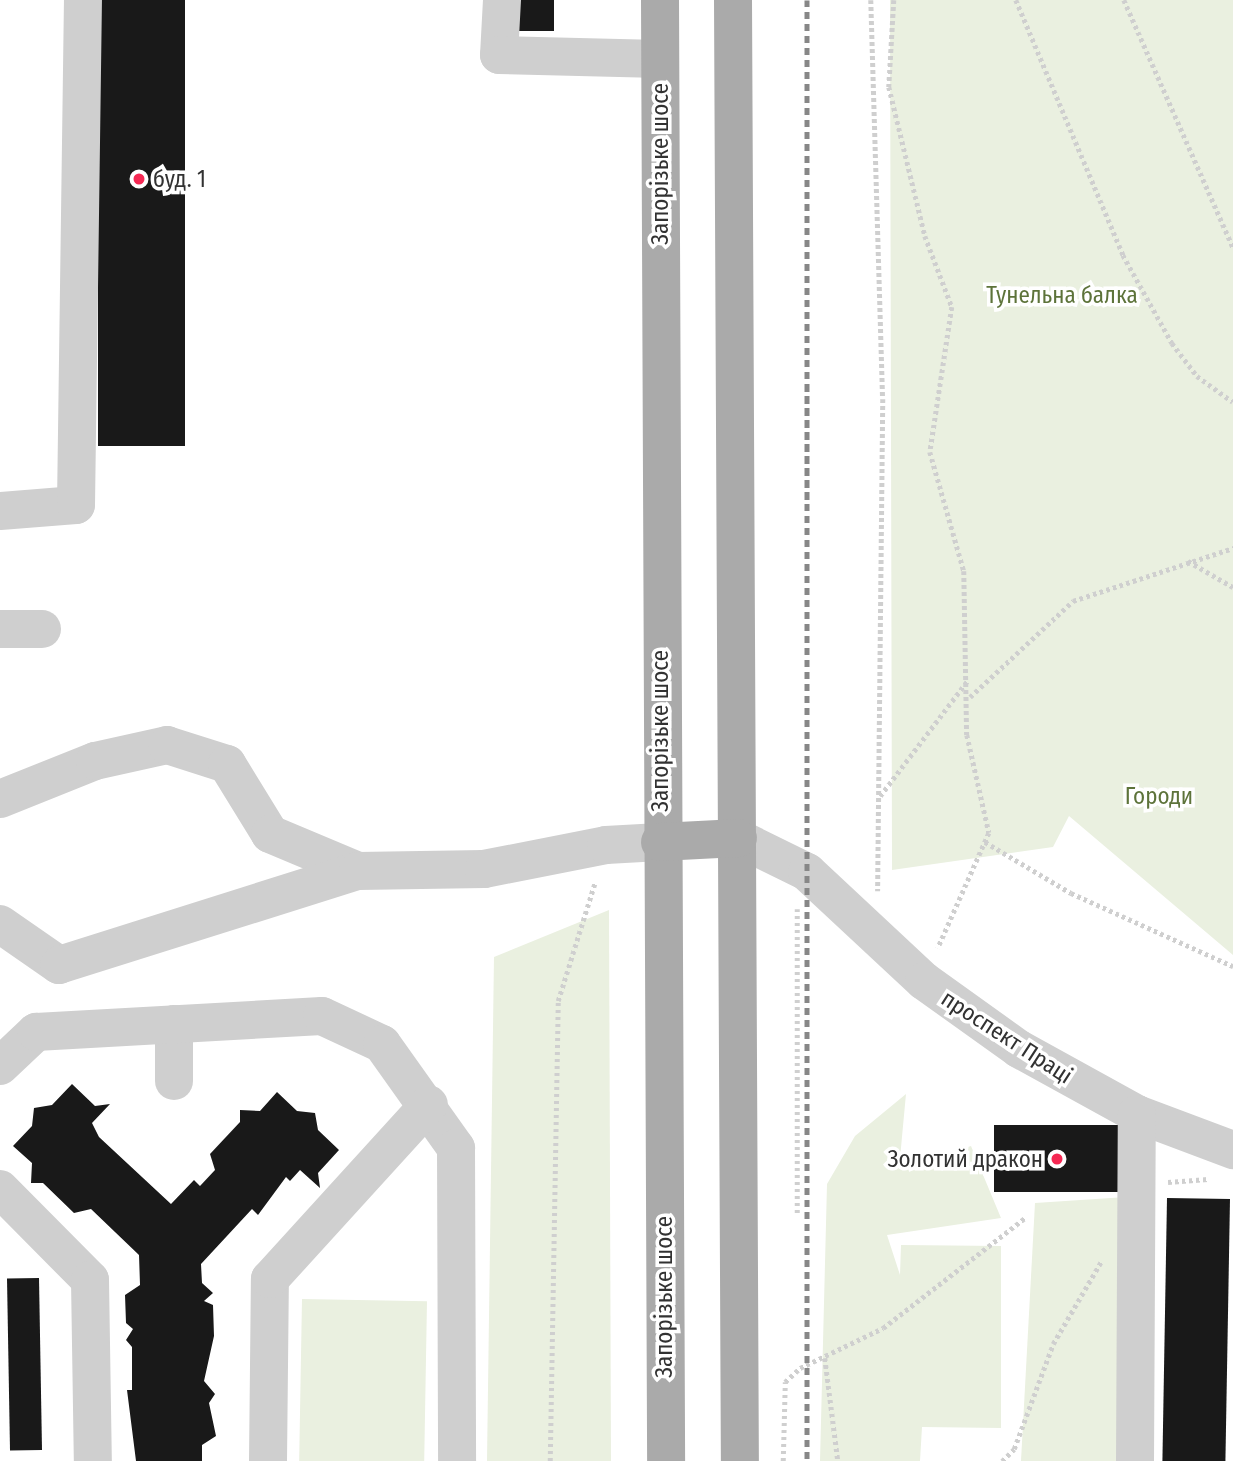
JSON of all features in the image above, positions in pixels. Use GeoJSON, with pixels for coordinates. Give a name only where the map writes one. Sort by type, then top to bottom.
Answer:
{"type":"FeatureCollection","features":[{"type":"Feature","properties":{"kind":"main road","name":"Запорізьке шосе"},"geometry":{"type":"LineString","coordinates":[[660,0],[660,842],[666,1461]]}},
{"type":"Feature","properties":{"kind":"main road"},"geometry":{"type":"LineString","coordinates":[[733,0],[740,1461]]}},
{"type":"Feature","properties":{"kind":"main road"},"geometry":{"type":"LineString","coordinates":[[660,842],[738,838]]}},
{"type":"Feature","properties":{"kind":"street"},"geometry":{"type":"LineString","coordinates":[[0,512],[76,505],[83,0]]}},
{"type":"Feature","properties":{"kind":"street"},"geometry":{"type":"LineString","coordinates":[[502,0],[499,55],[660,59]]}},
{"type":"Feature","properties":{"kind":"street"},"geometry":{"type":"LineString","coordinates":[[0,629],[42,629]]}},
{"type":"Feature","properties":{"kind":"street"},"geometry":{"type":"LineString","coordinates":[[0,799],[95,761],[167,745],[226,764],[270,834],[358,871]]}},
{"type":"Feature","properties":{"kind":"street","name":"проспект Праці"},"geometry":{"type":"LineString","coordinates":[[738,838],[797,866],[924,981],[1019,1049],[1227,1164]]}},
{"type":"Feature","properties":{"kind":"street"},"geometry":{"type":"LineString","coordinates":[[0,925],[59,965],[358,871],[484,869],[606,845],[660,842]]}},
{"type":"Feature","properties":{"kind":"street"},"geometry":{"type":"LineString","coordinates":[[0,1066],[36,1032],[174,1024],[322,1016],[382,1044],[429,1104],[456,1148],[457,1461]]}},
{"type":"Feature","properties":{"kind":"street"},"geometry":{"type":"LineString","coordinates":[[174,1024],[174,1082]]}},
{"type":"Feature","properties":{"kind":"street"},"geometry":{"type":"LineString","coordinates":[[268,1461],[270,1279],[429,1104]]}},
{"type":"Feature","properties":{"kind":"street"},"geometry":{"type":"LineString","coordinates":[[1135,1461],[1137,1114]]}},
{"type":"Feature","properties":{"kind":"street"},"geometry":{"type":"LineString","coordinates":[[0,1189],[90,1280],[93,1461]]}},
{"type":"Feature","properties":{"kind":"path"},"geometry":{"type":"LineString","coordinates":[[871,0],[883,399],[880,796],[875,934]]}},
{"type":"Feature","properties":{"kind":"path"},"geometry":{"type":"LineString","coordinates":[[894,0],[888,86],[925,236],[952,307],[930,452],[964,571],[970,697],[967,735],[989,833],[924,981]]}},
{"type":"Feature","properties":{"kind":"path"},"geometry":{"type":"LineString","coordinates":[[1017,0],[1123,255],[1172,344],[1197,376],[1233,402]]}},
{"type":"Feature","properties":{"kind":"path"},"geometry":{"type":"LineString","coordinates":[[1124,0],[1233,247]]}},
{"type":"Feature","properties":{"kind":"path"},"geometry":{"type":"LineString","coordinates":[[970,697],[1073,601],[1231,549]]}},
{"type":"Feature","properties":{"kind":"path"},"geometry":{"type":"LineString","coordinates":[[1188,561],[1233,587]]}},
{"type":"Feature","properties":{"kind":"path"},"geometry":{"type":"LineString","coordinates":[[880,796],[969,680]]}},
{"type":"Feature","properties":{"kind":"path"},"geometry":{"type":"LineString","coordinates":[[985,842],[1071,893],[1233,966]]}},
{"type":"Feature","properties":{"kind":"path"},"geometry":{"type":"LineString","coordinates":[[550,1461],[558,1001],[606,845]]}},
{"type":"Feature","properties":{"kind":"path"},"geometry":{"type":"LineString","coordinates":[[797,866],[797,1213]]}},
{"type":"Feature","properties":{"kind":"path"},"geometry":{"type":"LineString","coordinates":[[1136,1213],[1159,1183],[1227,1164]]}},
{"type":"Feature","properties":{"kind":"path"},"geometry":{"type":"LineString","coordinates":[[783,1461],[785,1382],[825,1357],[883,1328],[1026,1217]]}},
{"type":"Feature","properties":{"kind":"path"},"geometry":{"type":"LineString","coordinates":[[1002,1461],[1014,1449],[1054,1344],[1105,1256]]}},
{"type":"Feature","properties":{"kind":"path"},"geometry":{"type":"LineString","coordinates":[[825,1357],[838,1461]]}},
{"type":"Feature","properties":{"kind":"green space","name":"Тунельна балка"},"geometry":{"type":"Polygon","coordinates":[[[890,0],[1233,0],[1233,955],[1069,816],[1053,847],[892,870],[890,0]]]}},
{"type":"Feature","properties":{"kind":"green space"},"geometry":{"type":"Polygon","coordinates":[[[609,910],[611,1461],[487,1461],[494,957],[609,910]]]}},
{"type":"Feature","properties":{"kind":"green space"},"geometry":{"type":"Polygon","coordinates":[[[906,1094],[899,1169],[971,1146],[1001,1218],[887,1235],[900,1275],[901,1245],[1001,1246],[1001,1428],[922,1427],[920,1461],[820,1461],[827,1184],[855,1136],[906,1094]]]}},
{"type":"Feature","properties":{"kind":"green space"},"geometry":{"type":"Polygon","coordinates":[[[1126,1197],[1127,1461],[1021,1461],[1035,1203],[1126,1197]]]}},
{"type":"Feature","properties":{"kind":"green space"},"geometry":{"type":"Polygon","coordinates":[[[302,1299],[427,1301],[424,1461],[299,1461],[302,1299]]]}},
{"type":"Feature","properties":{"kind":"building","name":"буд. 1"},"geometry":{"type":"Polygon","coordinates":[[[98,0],[185,0],[185,446],[98,446],[98,0]]]}},
{"type":"Feature","properties":{"kind":"building"},"geometry":{"type":"Polygon","coordinates":[[[516,0],[554,0],[554,31],[516,31],[516,0]]]}},
{"type":"Feature","properties":{"kind":"building"},"geometry":{"type":"Polygon","coordinates":[[[72,1084],[95,1106],[110,1104],[92,1123],[99,1137],[171,1204],[194,1180],[200,1186],[215,1170],[210,1154],[240,1122],[240,1110],[260,1111],[277,1092],[297,1111],[315,1113],[318,1130],[339,1150],[318,1173],[320,1188],[300,1170],[290,1181],[286,1177],[258,1215],[252,1209],[201,1264],[202,1283],[213,1293],[204,1301],[213,1305],[214,1336],[204,1381],[215,1394],[209,1403],[216,1436],[202,1445],[202,1461],[136,1461],[127,1390],[132,1390],[132,1347],[126,1340],[133,1329],[126,1323],[125,1295],[140,1285],[139,1255],[91,1209],[74,1213],[43,1183],[31,1183],[32,1163],[13,1146],[32,1126],[34,1108],[52,1105],[72,1084]]]}},
{"type":"Feature","properties":{"kind":"building","name":"Золотий дракон"},"geometry":{"type":"Polygon","coordinates":[[[994,1125],[1120,1125],[1120,1192],[994,1192],[994,1125]]]}},
{"type":"Feature","properties":{"kind":"building"},"geometry":{"type":"Polygon","coordinates":[[[1167,1198],[1230,1199],[1225,1461],[1162,1461],[1167,1198]]]}},
{"type":"Feature","properties":{"kind":"building"},"geometry":{"type":"Polygon","coordinates":[[[39,1278],[42,1450],[10,1451],[7,1279],[39,1278]]]}},
{"type":"Feature","properties":{"kind":"railway"},"geometry":{"type":"LineString","coordinates":[[807,0],[807,1461]]}},
{"type":"Feature","properties":{"kind":"place","name":"буд. 1"},"geometry":{"type":"Point","coordinates":[139,179]}},
{"type":"Feature","properties":{"kind":"place","name":"Золотий дракон"},"geometry":{"type":"Point","coordinates":[1057,1159]}},
{"type":"Feature","properties":{"kind":"park label","name":"Городи"},"geometry":{"type":"Point","coordinates":[1159,796]}}]}
